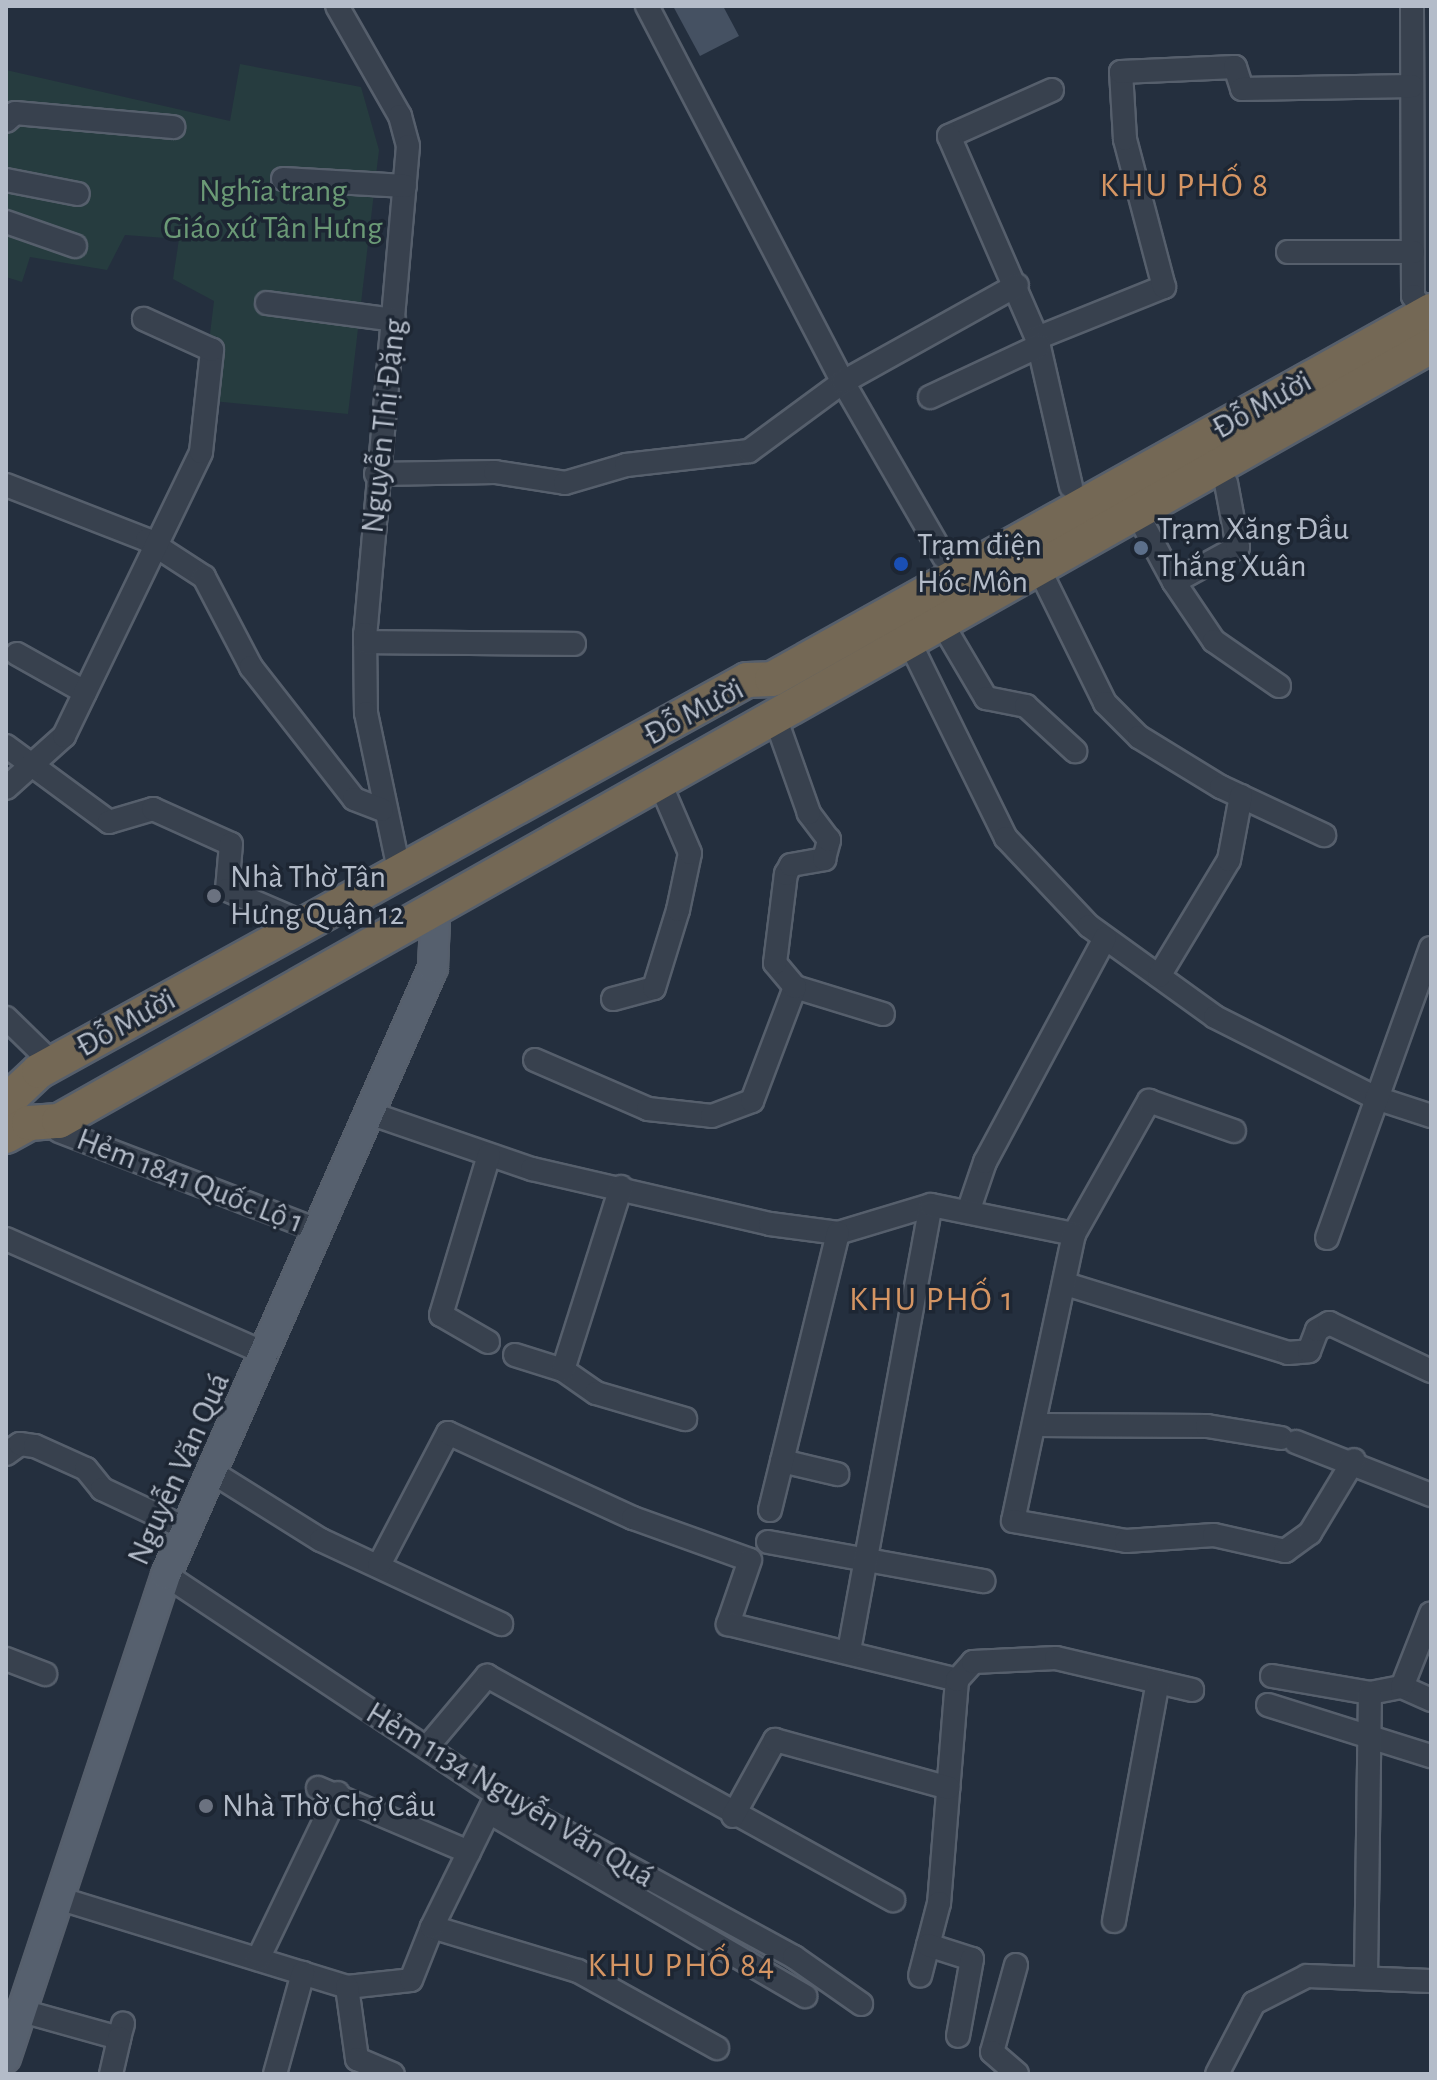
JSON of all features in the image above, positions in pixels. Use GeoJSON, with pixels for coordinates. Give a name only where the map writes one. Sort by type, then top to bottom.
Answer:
{"type":"FeatureCollection","features":[{"type":"Feature","properties":{"kind":"highway","name":"Đỗ Mười"},"geometry":{"type":"LineString","coordinates":[[400,866],[1071,486],[1426,311]]}},
{"type":"Feature","properties":{"kind":"highway","name":"Đỗ Mười"},"geometry":{"type":"LineString","coordinates":[[6,1136],[29,1123],[59,1121],[780,731],[1426,311]]}},
{"type":"Feature","properties":{"kind":"highway","name":"Đỗ Mười"},"geometry":{"type":"LineString","coordinates":[[6,1077],[747,680],[772,679],[1426,311]]}},
{"type":"Feature","properties":{"kind":"highway","name":"Đỗ Mười"},"geometry":{"type":"LineString","coordinates":[[6,1160],[769,724],[792,702],[911,646],[950,637],[1431,369]]}},
{"type":"Feature","properties":{"kind":"highway","name":"Đỗ Mười"},"geometry":{"type":"LineString","coordinates":[[6,1102],[39,1071],[301,919]]}},
{"type":"Feature","properties":{"kind":"main road","name":"Nguyễn Văn Quá"},"geometry":{"type":"LineString","coordinates":[[6,2058],[166,1575],[267,1354],[433,968],[433,916]]}},
{"type":"Feature","properties":{"kind":"street","name":"Nguyễn Thị Đặng"},"geometry":{"type":"LineString","coordinates":[[337,6],[400,116],[405,186],[394,320],[376,474],[365,642],[366,713],[382,810],[400,866]]}},
{"type":"Feature","properties":{"kind":"street"},"geometry":{"type":"LineString","coordinates":[[647,6],[843,382],[944,557]]}},
{"type":"Feature","properties":{"kind":"street"},"geometry":{"type":"LineString","coordinates":[[1412,6],[1413,252],[1426,311]]}},
{"type":"Feature","properties":{"kind":"street"},"geometry":{"type":"LineString","coordinates":[[930,397],[1038,342],[1164,287],[1125,139],[1121,72],[1235,67],[1242,89],[1412,86]]}},
{"type":"Feature","properties":{"kind":"street"},"geometry":{"type":"LineString","coordinates":[[1052,90],[949,136],[1017,285],[1038,342],[1071,486]]}},
{"type":"Feature","properties":{"kind":"street"},"geometry":{"type":"LineString","coordinates":[[6,121],[15,113],[173,127]]}},
{"type":"Feature","properties":{"kind":"street"},"geometry":{"type":"LineString","coordinates":[[283,179],[405,186]]}},
{"type":"Feature","properties":{"kind":"street"},"geometry":{"type":"LineString","coordinates":[[6,180],[78,194]]}},
{"type":"Feature","properties":{"kind":"street"},"geometry":{"type":"LineString","coordinates":[[6,222],[75,246]]}},
{"type":"Feature","properties":{"kind":"street"},"geometry":{"type":"LineString","coordinates":[[1288,252],[1413,252]]}},
{"type":"Feature","properties":{"kind":"street"},"geometry":{"type":"LineString","coordinates":[[376,474],[495,472],[565,483],[626,465],[749,451],[843,382],[1017,285]]}},
{"type":"Feature","properties":{"kind":"street"},"geometry":{"type":"LineString","coordinates":[[267,303],[394,320]]}},
{"type":"Feature","properties":{"kind":"street"},"geometry":{"type":"LineString","coordinates":[[7,787],[39,764],[64,736],[201,452],[213,354],[208,345],[144,319]]}},
{"type":"Feature","properties":{"kind":"street"},"geometry":{"type":"LineString","coordinates":[[1174,582],[1238,547],[1226,483]]}},
{"type":"Feature","properties":{"kind":"street"},"geometry":{"type":"LineString","coordinates":[[6,485],[157,546],[204,577],[251,667],[354,799],[382,810]]}},
{"type":"Feature","properties":{"kind":"street"},"geometry":{"type":"LineString","coordinates":[[1145,528],[1174,582],[1214,641],[1279,686]]}},
{"type":"Feature","properties":{"kind":"street"},"geometry":{"type":"LineString","coordinates":[[1046,583],[1105,703],[1139,737],[1241,796],[1324,835]]}},
{"type":"Feature","properties":{"kind":"street"},"geometry":{"type":"LineString","coordinates":[[950,637],[986,698],[1026,706],[1075,751]]}},
{"type":"Feature","properties":{"kind":"street"},"geometry":{"type":"LineString","coordinates":[[365,642],[574,644]]}},
{"type":"Feature","properties":{"kind":"street"},"geometry":{"type":"LineString","coordinates":[[911,646],[1006,838],[1105,938],[1215,1017],[1376,1098],[1431,1116]]}},
{"type":"Feature","properties":{"kind":"street"},"geometry":{"type":"LineString","coordinates":[[17,654],[85,692]]}},
{"type":"Feature","properties":{"kind":"street"},"geometry":{"type":"LineString","coordinates":[[780,731],[809,813],[829,840],[824,859],[791,865],[786,874],[775,963],[795,987],[883,1014]]}},
{"type":"Feature","properties":{"kind":"street"},"geometry":{"type":"LineString","coordinates":[[6,746],[39,764],[109,822],[153,809],[231,844],[227,890],[301,919]]}},
{"type":"Feature","properties":{"kind":"street"},"geometry":{"type":"LineString","coordinates":[[613,999],[654,988],[678,910],[690,853],[665,795]]}},
{"type":"Feature","properties":{"kind":"street"},"geometry":{"type":"LineString","coordinates":[[1159,976],[1229,860],[1241,796]]}},
{"type":"Feature","properties":{"kind":"street"},"geometry":{"type":"LineString","coordinates":[[968,1212],[985,1162],[1105,938]]}},
{"type":"Feature","properties":{"kind":"street"},"geometry":{"type":"LineString","coordinates":[[1327,1238],[1431,948]]}},
{"type":"Feature","properties":{"kind":"street"},"geometry":{"type":"LineString","coordinates":[[535,1060],[648,1109],[733,1113],[752,1101],[795,987]]}},
{"type":"Feature","properties":{"kind":"street"},"geometry":{"type":"LineString","coordinates":[[6,1018],[45,1056]]}},
{"type":"Feature","properties":{"kind":"street"},"geometry":{"type":"LineString","coordinates":[[1234,1131],[1149,1101],[1074,1234],[1069,1285],[1013,1521],[1126,1541],[1214,1535],[1294,1549],[1354,1460]]}},
{"type":"Feature","properties":{"kind":"street"},"geometry":{"type":"LineString","coordinates":[[372,1114],[489,1155],[708,1212],[838,1233],[931,1205],[1074,1234]]}},
{"type":"Feature","properties":{"kind":"street","name":"Hẻm 1841 Quốc Lộ 1"},"geometry":{"type":"LineString","coordinates":[[59,1131],[320,1231]]}},
{"type":"Feature","properties":{"kind":"street"},"geometry":{"type":"LineString","coordinates":[[488,1342],[441,1315],[489,1155]]}},
{"type":"Feature","properties":{"kind":"street"},"geometry":{"type":"LineString","coordinates":[[563,1370],[621,1187]]}},
{"type":"Feature","properties":{"kind":"street"},"geometry":{"type":"LineString","coordinates":[[849,1651],[862,1562],[931,1205]]}},
{"type":"Feature","properties":{"kind":"street"},"geometry":{"type":"LineString","coordinates":[[770,1510],[838,1233]]}},
{"type":"Feature","properties":{"kind":"street"},"geometry":{"type":"LineString","coordinates":[[6,1239],[267,1354]]}},
{"type":"Feature","properties":{"kind":"street"},"geometry":{"type":"LineString","coordinates":[[1069,1285],[1288,1353],[1309,1351],[1317,1330],[1329,1323],[1431,1371]]}},
{"type":"Feature","properties":{"kind":"street"},"geometry":{"type":"LineString","coordinates":[[515,1355],[563,1370],[596,1393],[685,1419]]}},
{"type":"Feature","properties":{"kind":"street"},"geometry":{"type":"LineString","coordinates":[[1038,1425],[1207,1426],[1289,1440],[1354,1460],[1431,1495]]}},
{"type":"Feature","properties":{"kind":"street"},"geometry":{"type":"LineString","coordinates":[[379,1565],[448,1433],[633,1518],[750,1560],[728,1624],[849,1651],[957,1680]]}},
{"type":"Feature","properties":{"kind":"street"},"geometry":{"type":"LineString","coordinates":[[6,1454],[29,1444],[86,1469],[102,1489],[187,1529]]}},
{"type":"Feature","properties":{"kind":"street"},"geometry":{"type":"LineString","coordinates":[[782,1461],[837,1474]]}},
{"type":"Feature","properties":{"kind":"street"},"geometry":{"type":"LineString","coordinates":[[212,1472],[321,1540],[501,1624]]}},
{"type":"Feature","properties":{"kind":"street"},"geometry":{"type":"LineString","coordinates":[[768,1542],[862,1562],[983,1581]]}},
{"type":"Feature","properties":{"kind":"street","name":"Hẻm 1134 Nguyễn Văn Quá"},"geometry":{"type":"LineString","coordinates":[[166,1575],[428,1746],[493,1803],[794,1957],[861,2004]]}},
{"type":"Feature","properties":{"kind":"street"},"geometry":{"type":"LineString","coordinates":[[1402,1687],[1431,1613]]}},
{"type":"Feature","properties":{"kind":"street"},"geometry":{"type":"LineString","coordinates":[[920,1976],[928,1945],[949,1788],[957,1680],[973,1662],[1056,1658],[1192,1690]]}},
{"type":"Feature","properties":{"kind":"street"},"geometry":{"type":"LineString","coordinates":[[6,1659],[45,1674]]}},
{"type":"Feature","properties":{"kind":"street"},"geometry":{"type":"LineString","coordinates":[[428,1746],[487,1676],[733,1816],[893,1900]]}},
{"type":"Feature","properties":{"kind":"street"},"geometry":{"type":"LineString","coordinates":[[1272,1676],[1370,1693],[1402,1687],[1431,1700]]}},
{"type":"Feature","properties":{"kind":"street"},"geometry":{"type":"LineString","coordinates":[[1114,1921],[1158,1682]]}},
{"type":"Feature","properties":{"kind":"street"},"geometry":{"type":"LineString","coordinates":[[1366,1978],[1370,1693]]}},
{"type":"Feature","properties":{"kind":"street"},"geometry":{"type":"LineString","coordinates":[[1268,1705],[1431,1756]]}},
{"type":"Feature","properties":{"kind":"street"},"geometry":{"type":"LineString","coordinates":[[733,1816],[775,1740],[949,1788]]}},
{"type":"Feature","properties":{"kind":"street"},"geometry":{"type":"LineString","coordinates":[[258,1959],[328,1790],[379,1819],[469,1852]]}},
{"type":"Feature","properties":{"kind":"street"},"geometry":{"type":"LineString","coordinates":[[58,1898],[347,1987],[411,1980],[432,1927],[493,1803],[805,1996]]}},
{"type":"Feature","properties":{"kind":"street"},"geometry":{"type":"LineString","coordinates":[[432,1927],[578,1971],[717,2048]]}},
{"type":"Feature","properties":{"kind":"street"},"geometry":{"type":"LineString","coordinates":[[928,1945],[972,1959],[958,2036]]}},
{"type":"Feature","properties":{"kind":"street"},"geometry":{"type":"LineString","coordinates":[[1016,1965],[992,2052],[1017,2074]]}},
{"type":"Feature","properties":{"kind":"street"},"geometry":{"type":"LineString","coordinates":[[275,2074],[303,1973]]}},
{"type":"Feature","properties":{"kind":"street"},"geometry":{"type":"LineString","coordinates":[[1217,2074],[1254,2003],[1307,1976],[1431,1981]]}},
{"type":"Feature","properties":{"kind":"street"},"geometry":{"type":"LineString","coordinates":[[347,1987],[357,2059],[393,2074]]}},
{"type":"Feature","properties":{"kind":"street"},"geometry":{"type":"LineString","coordinates":[[22,2011],[121,2031],[111,2074]]}},
{"type":"Feature","properties":{"kind":"green space","name":"Nghĩa trang Giáo xứ Tân Hưng"},"geometry":{"type":"Polygon","coordinates":[[[240,64],[361,87],[379,150],[348,414],[202,400],[214,301],[173,279],[179,239],[125,235],[107,270],[30,257],[22,282],[6,277],[6,70],[230,121],[240,64]]]}},
{"type":"Feature","properties":{"kind":"building"},"geometry":{"type":"Polygon","coordinates":[[[673,6],[723,6],[739,36],[700,56],[673,6]]]}},
{"type":"Feature","properties":{"kind":"place","name":"Trạm Xăng Đầu Thắng Xuân"},"geometry":{"type":"Point","coordinates":[1141,548]}},
{"type":"Feature","properties":{"kind":"place","name":"Trạm điện Hóc Môn"},"geometry":{"type":"Point","coordinates":[901,564]}},
{"type":"Feature","properties":{"kind":"place","name":"Nhà Thờ Tân Hưng Quận 12"},"geometry":{"type":"Point","coordinates":[214,896]}},
{"type":"Feature","properties":{"kind":"place","name":"Nhà Thờ Chợ Cầu"},"geometry":{"type":"Point","coordinates":[206,1806]}},
{"type":"Feature","properties":{"kind":"district","name":"KHU PHỐ 8"},"geometry":{"type":"Point","coordinates":[1185,187]}},
{"type":"Feature","properties":{"kind":"district","name":"KHU PHỐ 1"},"geometry":{"type":"Point","coordinates":[932,1301]}},
{"type":"Feature","properties":{"kind":"district","name":"KHU PHỐ 84"},"geometry":{"type":"Point","coordinates":[682,1967]}}]}
